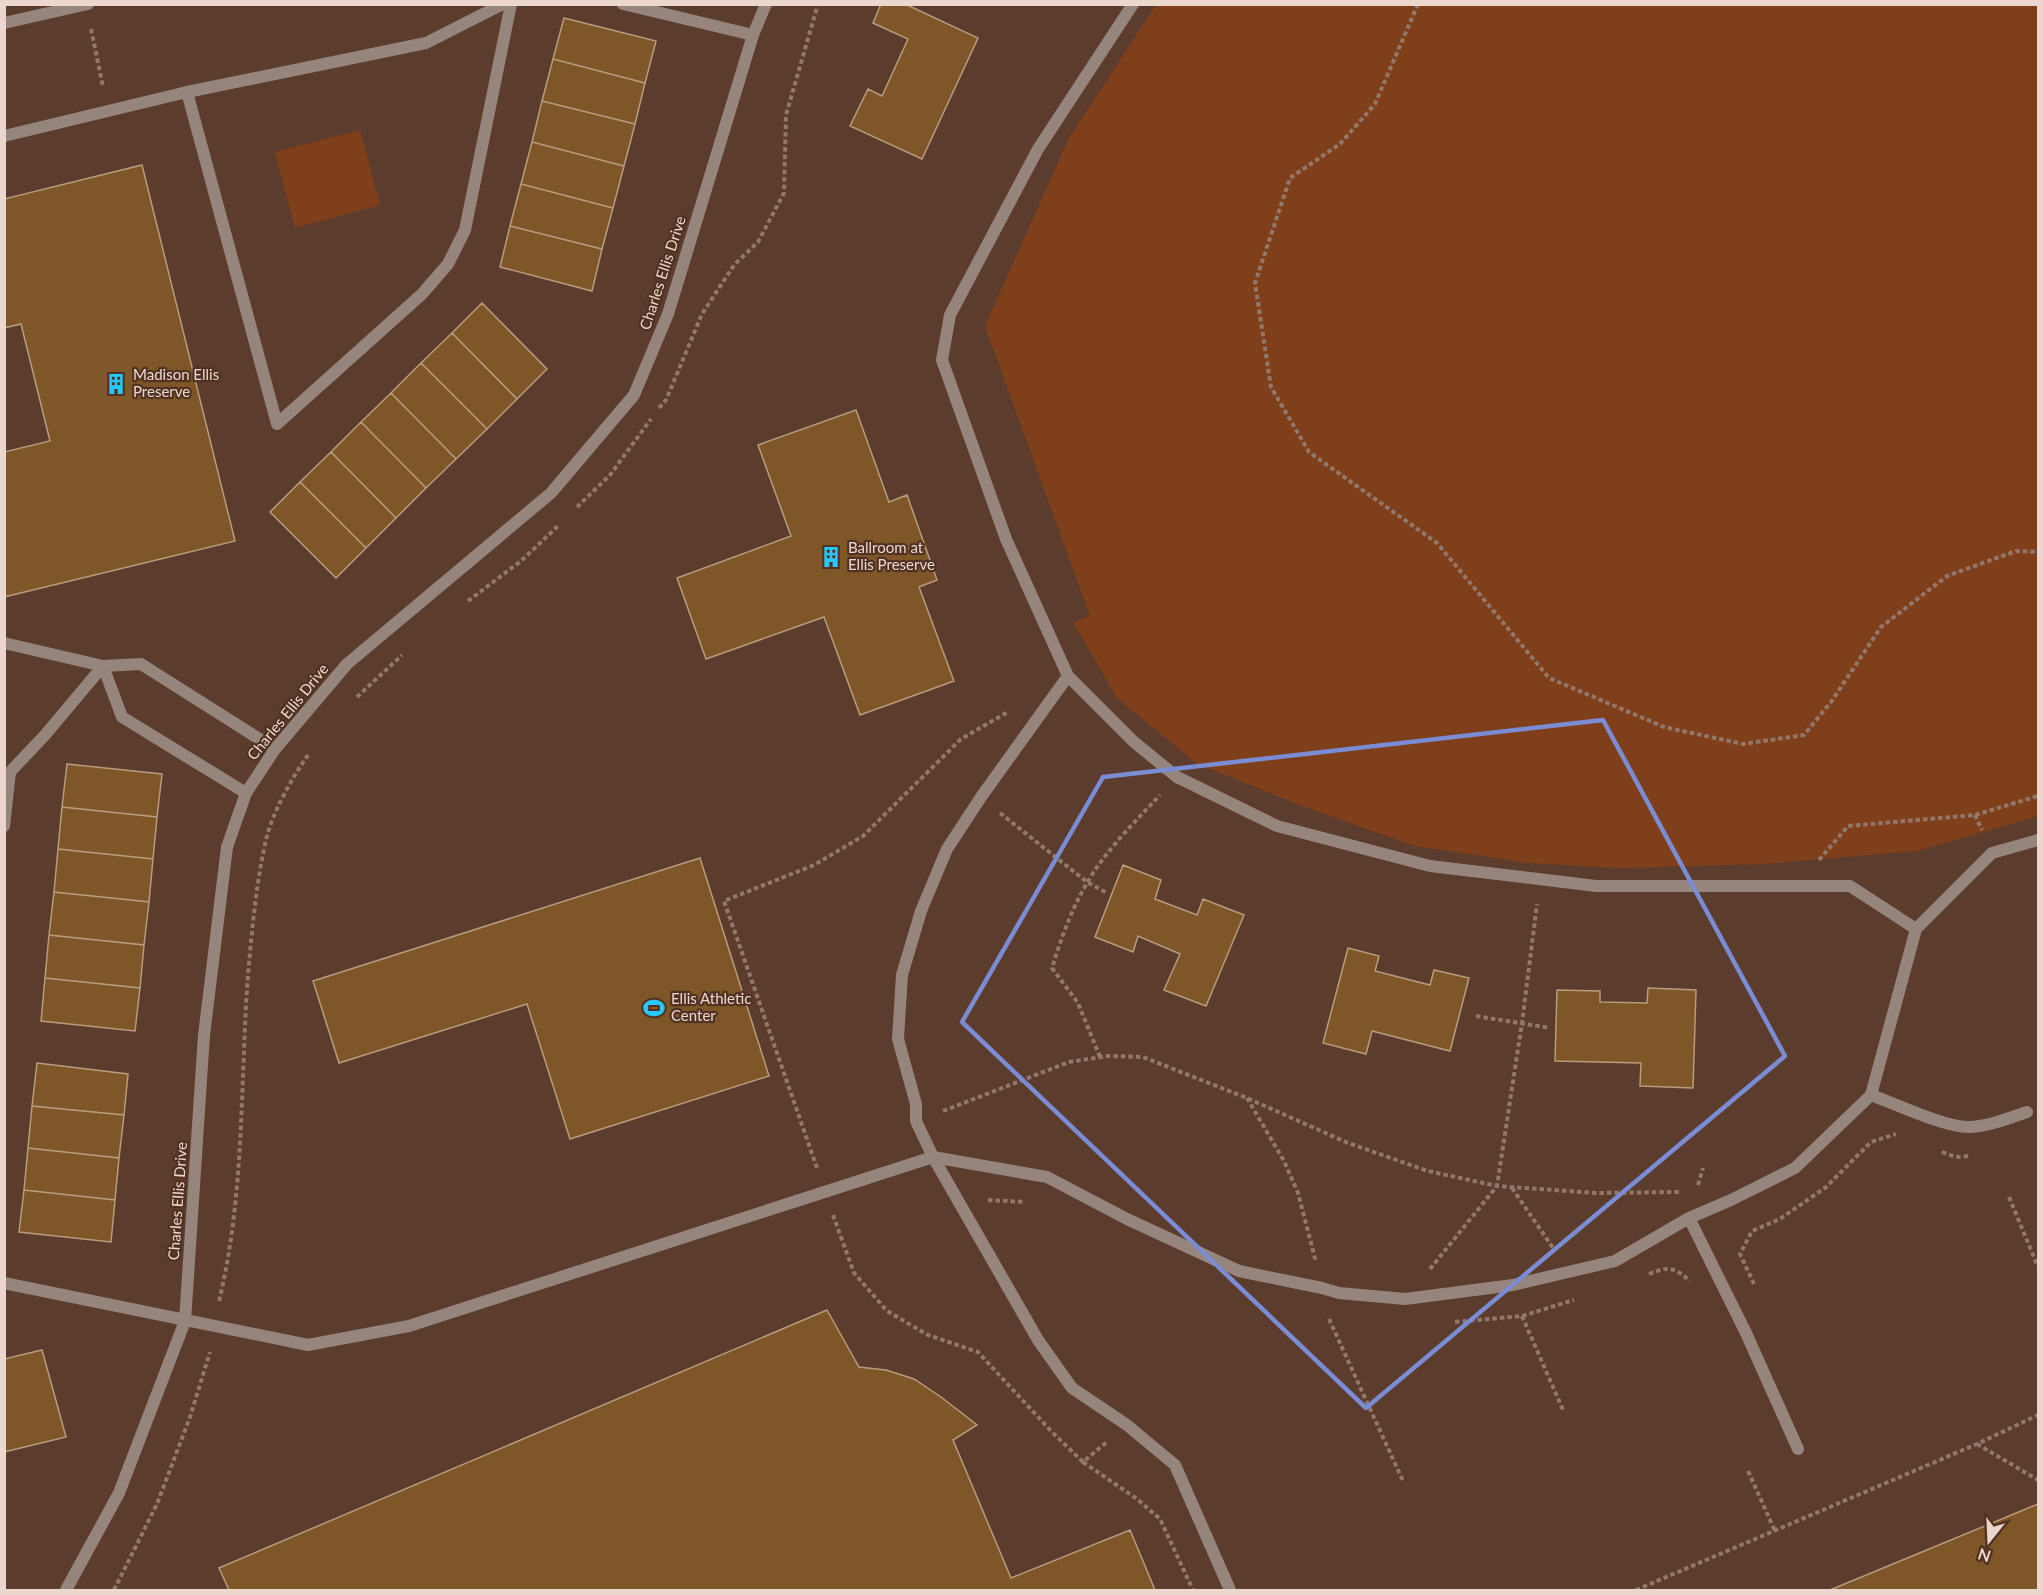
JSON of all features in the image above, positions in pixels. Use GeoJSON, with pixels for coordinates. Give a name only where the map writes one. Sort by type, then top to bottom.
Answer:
{"type":"FeatureCollection","features":[{"type":"Feature","properties":{"kind":"street"},"geometry":{"type":"LineString","coordinates":[[4,136],[188,92],[426,43],[504,4]]}},
{"type":"Feature","properties":{"kind":"street"},"geometry":{"type":"LineString","coordinates":[[188,92],[277,424],[422,294],[448,264],[465,230],[511,4]]}},
{"type":"Feature","properties":{"kind":"street"},"geometry":{"type":"LineString","coordinates":[[623,4],[753,35]]}},
{"type":"Feature","properties":{"kind":"street","name":"Charles Ellis Drive"},"geometry":{"type":"LineString","coordinates":[[66,1590],[119,1493],[185,1321],[204,1035],[227,847],[246,793],[274,749],[346,664],[551,493],[634,394],[668,314],[753,35],[766,4]]}},
{"type":"Feature","properties":{"kind":"street"},"geometry":{"type":"LineString","coordinates":[[1133,4],[1038,149],[950,315],[942,360],[1006,539],[1068,676],[1134,742],[1177,777],[1277,826],[1430,866],[1596,886],[1850,886],[1916,930]]}},
{"type":"Feature","properties":{"kind":"street"},"geometry":{"type":"LineString","coordinates":[[4,23],[87,5]]}},
{"type":"Feature","properties":{"kind":"street"},"geometry":{"type":"LineString","coordinates":[[4,643],[103,666],[141,664],[274,749]]}},
{"type":"Feature","properties":{"kind":"street"},"geometry":{"type":"LineString","coordinates":[[4,826],[7,773],[45,735],[103,666]]}},
{"type":"Feature","properties":{"kind":"street"},"geometry":{"type":"LineString","coordinates":[[103,666],[122,717],[246,793]]}},
{"type":"Feature","properties":{"kind":"street"},"geometry":{"type":"LineString","coordinates":[[1068,676],[981,797],[947,849],[921,911],[902,975],[898,1039],[916,1104],[916,1121],[933,1157],[1038,1340],[1072,1388],[1127,1425],[1175,1465],[1230,1590]]}},
{"type":"Feature","properties":{"kind":"street"},"geometry":{"type":"LineString","coordinates":[[4,1283],[308,1345],[409,1326],[933,1157],[1047,1177],[1127,1219],[1239,1271],[1340,1293],[1405,1299],[1513,1285],[1615,1261],[1689,1218],[1795,1168],[1871,1095],[1916,930],[1992,853],[2038,840]]}},
{"type":"Feature","properties":{"kind":"street"},"geometry":{"type":"LineString","coordinates":[[1871,1095],[1948,1123],[1968,1127],[1989,1124],[2027,1112]]}},
{"type":"Feature","properties":{"kind":"street"},"geometry":{"type":"LineString","coordinates":[[1689,1218],[1746,1333],[1798,1449]]}},
{"type":"Feature","properties":{"kind":"path"},"geometry":{"type":"LineString","coordinates":[[659,409],[666,400],[702,314],[734,265],[758,242],[784,193],[786,115],[818,4]]}},
{"type":"Feature","properties":{"kind":"path"},"geometry":{"type":"LineString","coordinates":[[1418,4],[1375,105],[1340,144],[1290,178],[1255,283],[1271,387],[1309,452],[1437,543],[1549,678],[1664,727],[1743,744],[1804,735],[1831,702],[1881,627],[1947,576],[2016,551],[2038,552]]}},
{"type":"Feature","properties":{"kind":"path"},"geometry":{"type":"LineString","coordinates":[[87,5],[107,111]]}},
{"type":"Feature","properties":{"kind":"path"},"geometry":{"type":"LineString","coordinates":[[569,514],[610,475],[652,418]]}},
{"type":"Feature","properties":{"kind":"path"},"geometry":{"type":"LineString","coordinates":[[467,601],[521,561],[561,522]]}},
{"type":"Feature","properties":{"kind":"path"},"geometry":{"type":"LineString","coordinates":[[356,697],[406,652]]}},
{"type":"Feature","properties":{"kind":"path"},"geometry":{"type":"LineString","coordinates":[[1010,710],[961,739],[863,836],[814,865],[724,901],[854,1273],[887,1311],[928,1335],[978,1352],[1083,1462],[1137,1499],[1160,1519],[1192,1590]]}},
{"type":"Feature","properties":{"kind":"path"},"geometry":{"type":"LineString","coordinates":[[114,1590],[157,1504],[210,1356],[213,1326],[225,1276],[240,1158],[245,1020],[251,944],[265,848],[291,780],[310,751]]}},
{"type":"Feature","properties":{"kind":"path"},"geometry":{"type":"LineString","coordinates":[[1100,1057],[1078,1003],[1052,968],[1066,924],[1087,882],[1115,844],[1177,777]]}},
{"type":"Feature","properties":{"kind":"path"},"geometry":{"type":"LineString","coordinates":[[1798,886],[1848,825],[1975,815],[2038,796]]}},
{"type":"Feature","properties":{"kind":"path"},"geometry":{"type":"LineString","coordinates":[[981,797],[1087,882],[1107,892]]}},
{"type":"Feature","properties":{"kind":"path"},"geometry":{"type":"LineString","coordinates":[[1405,1299],[1497,1186],[1522,1023],[1540,880]]}},
{"type":"Feature","properties":{"kind":"path"},"geometry":{"type":"LineString","coordinates":[[1476,1016],[1550,1028]]}},
{"type":"Feature","properties":{"kind":"path"},"geometry":{"type":"LineString","coordinates":[[916,1121],[1069,1062],[1100,1057],[1143,1057],[1247,1098],[1348,1143],[1428,1171],[1497,1186],[1596,1193],[1685,1192]]}},
{"type":"Feature","properties":{"kind":"path"},"geometry":{"type":"LineString","coordinates":[[1247,1098],[1284,1161],[1298,1193],[1322,1288]]}},
{"type":"Feature","properties":{"kind":"path"},"geometry":{"type":"LineString","coordinates":[[1758,1293],[1740,1254],[1752,1231],[1780,1219],[1826,1187],[1871,1142],[1896,1134],[1906,1137]]}},
{"type":"Feature","properties":{"kind":"path"},"geometry":{"type":"LineString","coordinates":[[1935,1148],[1956,1158],[1974,1155]]}},
{"type":"Feature","properties":{"kind":"path"},"geometry":{"type":"LineString","coordinates":[[1696,1192],[1703,1168]]}},
{"type":"Feature","properties":{"kind":"path"},"geometry":{"type":"LineString","coordinates":[[1511,1187],[1569,1271]]}},
{"type":"Feature","properties":{"kind":"path"},"geometry":{"type":"LineString","coordinates":[[2008,1197],[2038,1267]]}},
{"type":"Feature","properties":{"kind":"path"},"geometry":{"type":"LineString","coordinates":[[1522,1316],[1564,1412]]}},
{"type":"Feature","properties":{"kind":"path"},"geometry":{"type":"LineString","coordinates":[[1329,1319],[1404,1480]]}},
{"type":"Feature","properties":{"kind":"path"},"geometry":{"type":"LineString","coordinates":[[1636,1590],[1977,1444],[2038,1415]]}},
{"type":"Feature","properties":{"kind":"path"},"geometry":{"type":"LineString","coordinates":[[1083,1462],[1127,1425]]}},
{"type":"Feature","properties":{"kind":"path"},"geometry":{"type":"LineString","coordinates":[[1977,1444],[2038,1480]]}},
{"type":"Feature","properties":{"kind":"path"},"geometry":{"type":"LineString","coordinates":[[1748,1471],[1775,1531]]}},
{"type":"Feature","properties":{"kind":"highlighted area"},"geometry":{"type":"Polygon","coordinates":[[[1603,720],[1785,1056],[1366,1408],[962,1022],[1103,777],[1603,720]]]}},
{"type":"Feature","properties":{"kind":"shaded area"},"geometry":{"type":"Polygon","coordinates":[[[1156,5],[2038,5],[2038,816],[1917,851],[1763,864],[1620,868],[1527,863],[1415,846],[1302,806],[1196,763],[1117,698],[1073,622],[1090,616],[985,326],[1069,138],[1156,5]]]}},
{"type":"Feature","properties":{"kind":"shaded area"},"geometry":{"type":"Polygon","coordinates":[[[360,130],[380,205],[295,228],[275,152],[360,130]]]}},
{"type":"Feature","properties":{"kind":"building"},"geometry":{"type":"Polygon","coordinates":[[[881,4],[905,4],[978,38],[922,159],[850,126],[868,89],[882,96],[908,39],[873,23],[881,4]]]}},
{"type":"Feature","properties":{"kind":"building"},"geometry":{"type":"Polygon","coordinates":[[[564,18],[656,41],[645,83],[553,59],[564,18]]]}},
{"type":"Feature","properties":{"kind":"building"},"geometry":{"type":"Polygon","coordinates":[[[553,59],[645,83],[635,124],[542,101],[553,59]]]}},
{"type":"Feature","properties":{"kind":"building"},"geometry":{"type":"Polygon","coordinates":[[[542,101],[635,124],[624,166],[532,142],[542,101]]]}},
{"type":"Feature","properties":{"kind":"building"},"geometry":{"type":"Polygon","coordinates":[[[532,142],[624,166],[613,208],[521,184],[532,142]]]}},
{"type":"Feature","properties":{"kind":"building","name":"Madison Ellis Preserve"},"geometry":{"type":"Polygon","coordinates":[[[142,165],[235,541],[4,597],[4,452],[50,441],[21,324],[4,328],[4,199],[142,165]]]}},
{"type":"Feature","properties":{"kind":"building"},"geometry":{"type":"Polygon","coordinates":[[[521,184],[613,208],[602,249],[510,226],[521,184]]]}},
{"type":"Feature","properties":{"kind":"building"},"geometry":{"type":"Polygon","coordinates":[[[510,226],[602,249],[592,291],[500,267],[510,226]]]}},
{"type":"Feature","properties":{"kind":"building"},"geometry":{"type":"Polygon","coordinates":[[[482,303],[547,369],[517,399],[452,333],[482,303]]]}},
{"type":"Feature","properties":{"kind":"building"},"geometry":{"type":"Polygon","coordinates":[[[452,333],[517,399],[487,429],[421,363],[452,333]]]}},
{"type":"Feature","properties":{"kind":"building"},"geometry":{"type":"Polygon","coordinates":[[[421,363],[487,429],[456,459],[391,393],[421,363]]]}},
{"type":"Feature","properties":{"kind":"building"},"geometry":{"type":"Polygon","coordinates":[[[391,393],[456,459],[426,488],[361,422],[391,393]]]}},
{"type":"Feature","properties":{"kind":"building","name":"Ballroom at Ellis Preserve"},"geometry":{"type":"Polygon","coordinates":[[[856,410],[889,502],[907,495],[937,580],[919,587],[954,681],[860,715],[824,617],[706,659],[677,578],[791,536],[758,445],[856,410]]]}},
{"type":"Feature","properties":{"kind":"building"},"geometry":{"type":"Polygon","coordinates":[[[361,422],[426,488],[396,518],[331,452],[361,422]]]}},
{"type":"Feature","properties":{"kind":"building"},"geometry":{"type":"Polygon","coordinates":[[[331,452],[396,518],[366,548],[300,482],[331,452]]]}},
{"type":"Feature","properties":{"kind":"building"},"geometry":{"type":"Polygon","coordinates":[[[300,482],[366,548],[336,578],[270,512],[300,482]]]}},
{"type":"Feature","properties":{"kind":"building"},"geometry":{"type":"Polygon","coordinates":[[[67,764],[162,774],[157,817],[62,807],[67,764]]]}},
{"type":"Feature","properties":{"kind":"building"},"geometry":{"type":"Polygon","coordinates":[[[62,807],[157,817],[153,859],[58,849],[62,807]]]}},
{"type":"Feature","properties":{"kind":"building"},"geometry":{"type":"Polygon","coordinates":[[[58,849],[153,859],[149,902],[54,892],[58,849]]]}},
{"type":"Feature","properties":{"kind":"building"},"geometry":{"type":"Polygon","coordinates":[[[700,858],[769,1076],[570,1139],[527,1004],[339,1063],[313,981],[700,858]]]}},
{"type":"Feature","properties":{"kind":"building"},"geometry":{"type":"Polygon","coordinates":[[[1123,865],[1161,880],[1155,899],[1197,915],[1203,899],[1244,915],[1206,1006],[1164,990],[1180,954],[1138,936],[1133,952],[1095,937],[1123,865]]]}},
{"type":"Feature","properties":{"kind":"building"},"geometry":{"type":"Polygon","coordinates":[[[54,892],[149,902],[144,945],[49,935],[54,892]]]}},
{"type":"Feature","properties":{"kind":"building"},"geometry":{"type":"Polygon","coordinates":[[[49,935],[144,945],[140,988],[45,978],[49,935]]]}},
{"type":"Feature","properties":{"kind":"building"},"geometry":{"type":"Polygon","coordinates":[[[1348,948],[1379,956],[1375,971],[1430,985],[1434,970],[1469,978],[1450,1051],[1372,1031],[1366,1054],[1323,1043],[1348,948]]]}},
{"type":"Feature","properties":{"kind":"building"},"geometry":{"type":"Polygon","coordinates":[[[45,978],[140,988],[135,1031],[41,1021],[45,978]]]}},
{"type":"Feature","properties":{"kind":"building"},"geometry":{"type":"Polygon","coordinates":[[[1648,988],[1696,990],[1693,1088],[1640,1086],[1641,1063],[1555,1061],[1557,990],[1600,991],[1600,1002],[1647,1003],[1648,988]]]}},
{"type":"Feature","properties":{"kind":"building"},"geometry":{"type":"Polygon","coordinates":[[[37,1063],[128,1074],[124,1115],[32,1106],[37,1063]]]}},
{"type":"Feature","properties":{"kind":"building"},"geometry":{"type":"Polygon","coordinates":[[[32,1106],[124,1115],[119,1158],[28,1148],[32,1106]]]}},
{"type":"Feature","properties":{"kind":"building"},"geometry":{"type":"Polygon","coordinates":[[[28,1148],[119,1158],[115,1200],[24,1190],[28,1148]]]}},
{"type":"Feature","properties":{"kind":"building"},"geometry":{"type":"Polygon","coordinates":[[[24,1190],[115,1200],[111,1242],[19,1232],[24,1190]]]}},
{"type":"Feature","properties":{"kind":"building"},"geometry":{"type":"Polygon","coordinates":[[[827,1310],[859,1367],[886,1370],[914,1379],[977,1425],[953,1440],[1011,1578],[1130,1530],[1155,1590],[229,1590],[219,1568],[827,1310]]]}},
{"type":"Feature","properties":{"kind":"building"},"geometry":{"type":"Polygon","coordinates":[[[42,1350],[66,1437],[4,1452],[4,1359],[42,1350]]]}},
{"type":"Feature","properties":{"kind":"building"},"geometry":{"type":"Polygon","coordinates":[[[2038,1504],[2038,1590],[1830,1590],[2038,1504]]]}},
{"type":"Feature","properties":{"kind":"place","name":"Madison Ellis Preserve"},"geometry":{"type":"Point","coordinates":[116,384]}},
{"type":"Feature","properties":{"kind":"place","name":"Ballroom at Ellis Preserve"},"geometry":{"type":"Point","coordinates":[831,557]}},
{"type":"Feature","properties":{"kind":"place","name":"Ellis Athletic Center"},"geometry":{"type":"Point","coordinates":[654,1008]}}]}
